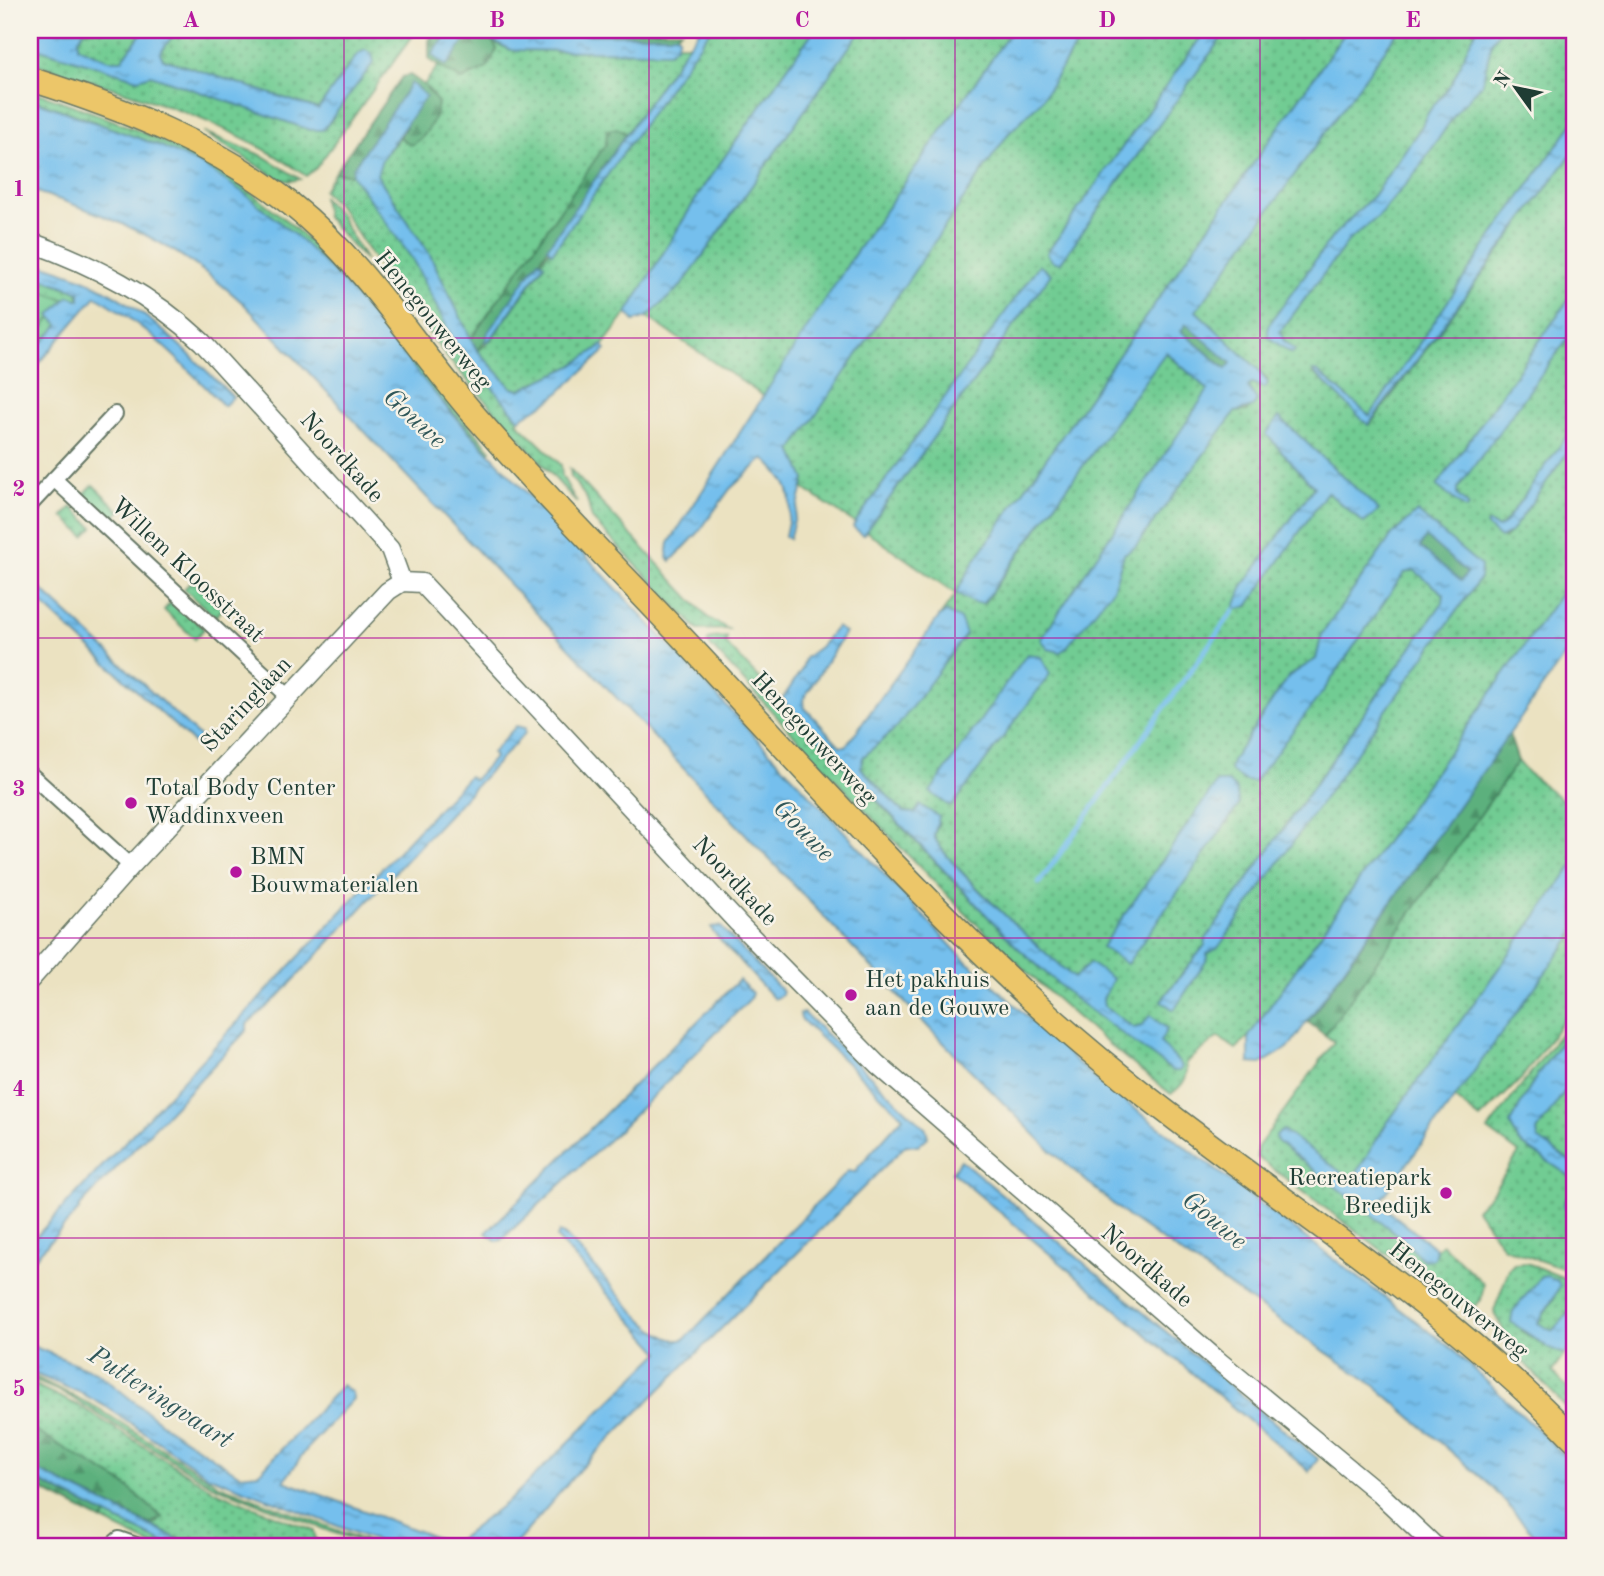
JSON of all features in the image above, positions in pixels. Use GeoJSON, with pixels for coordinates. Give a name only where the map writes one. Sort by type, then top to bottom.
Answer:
{"type":"FeatureCollection","features":[{"type":"Feature","properties":{"kind":"main road","name":"Henegouwerweg"},"geometry":{"type":"LineString","coordinates":[[30,79],[103,102],[168,128],[219,156],[296,208],[340,250],[486,428],[863,831],[981,952],[1105,1063],[1461,1333],[1574,1439]]}},
{"type":"Feature","properties":{"kind":"street","name":"Noordkade"},"geometry":{"type":"LineString","coordinates":[[30,242],[73,258],[110,277],[176,317],[202,342],[390,549],[402,582],[415,581],[430,588],[738,923],[877,1064],[1204,1349],[1379,1493],[1435,1546]]}},
{"type":"Feature","properties":{"kind":"street"},"geometry":{"type":"LineString","coordinates":[[30,505],[115,414]]}},
{"type":"Feature","properties":{"kind":"street","name":"Willem Kloosstraat"},"geometry":{"type":"LineString","coordinates":[[54,479],[288,696]]}},
{"type":"Feature","properties":{"kind":"street","name":"Staringlaan"},"geometry":{"type":"LineString","coordinates":[[30,979],[288,696],[388,591],[402,582]]}},
{"type":"Feature","properties":{"kind":"street"},"geometry":{"type":"LineString","coordinates":[[30,774],[131,866]]}},
{"type":"Feature","properties":{"kind":"street"},"geometry":{"type":"LineString","coordinates":[[115,1543],[139,1546]]}},
{"type":"Feature","properties":{"kind":"green space"},"geometry":{"type":"Polygon","coordinates":[[[85,30],[144,30],[122,60],[108,60],[78,47],[78,39],[85,30]]]}},
{"type":"Feature","properties":{"kind":"green space"},"geometry":{"type":"Polygon","coordinates":[[[177,30],[417,30],[316,168],[306,176],[243,138],[208,122],[30,62],[30,46],[138,79],[151,75],[310,130],[323,130],[333,118],[357,55],[318,109],[163,59],[160,53],[177,30]]]}},
{"type":"Feature","properties":{"kind":"green space"},"geometry":{"type":"Polygon","coordinates":[[[436,30],[450,30],[432,55],[446,65],[472,30],[493,42],[497,49],[487,68],[462,80],[429,60],[429,40],[436,30]]]}},
{"type":"Feature","properties":{"kind":"green space"},"geometry":{"type":"Polygon","coordinates":[[[499,30],[681,30],[676,35],[505,34],[499,30]]]}},
{"type":"Feature","properties":{"kind":"green space"},"geometry":{"type":"Polygon","coordinates":[[[710,30],[814,30],[702,189],[627,313],[603,345],[572,366],[520,390],[512,388],[478,351],[491,340],[544,265],[541,262],[549,251],[552,253],[710,30]]]}},
{"type":"Feature","properties":{"kind":"green space"},"geometry":{"type":"Polygon","coordinates":[[[861,30],[1012,30],[852,258],[765,397],[647,317],[682,285],[861,30]]]}},
{"type":"Feature","properties":{"kind":"green space"},"geometry":{"type":"Polygon","coordinates":[[[1085,30],[1206,30],[1047,253],[1060,263],[1227,30],[1347,30],[975,560],[956,593],[984,603],[1165,352],[1209,390],[1041,639],[1113,589],[1124,554],[1135,547],[1235,412],[1247,411],[1248,387],[1252,383],[1261,387],[1268,379],[1195,311],[1399,30],[1477,30],[1449,86],[1373,196],[1333,236],[1268,326],[1268,337],[1292,354],[1295,350],[1284,341],[1280,332],[1349,240],[1378,217],[1417,171],[1457,111],[1482,84],[1492,42],[1500,30],[1574,30],[1574,122],[1493,235],[1370,417],[1317,371],[1313,372],[1370,425],[1574,151],[1574,292],[1437,486],[1469,506],[1456,495],[1457,489],[1574,330],[1574,426],[1504,524],[1498,528],[1488,523],[1504,539],[1574,443],[1574,575],[1249,1036],[1236,1049],[1218,1037],[1186,1063],[1184,1081],[1171,1094],[1046,990],[987,934],[873,819],[707,642],[710,638],[727,637],[726,644],[1016,946],[1075,999],[1177,1060],[1162,1048],[1160,1042],[1167,1029],[1142,1026],[1134,1028],[1104,1006],[1090,963],[1074,979],[955,865],[934,835],[939,823],[915,813],[903,812],[861,768],[863,757],[897,727],[946,612],[939,617],[956,594],[866,531],[1051,274],[1039,266],[855,523],[804,489],[805,479],[791,450],[1008,134],[1041,101],[1085,30]],[[1279,417],[1266,434],[1314,487],[1243,586],[1248,606],[1327,492],[1364,523],[1378,510],[1279,417]],[[1417,513],[1393,534],[1322,634],[1316,659],[1289,676],[1232,761],[1324,690],[1404,573],[1413,569],[1444,594],[1443,602],[1206,939],[1205,945],[1161,1000],[1174,1010],[1207,954],[1218,947],[1480,578],[1417,513]],[[1041,657],[978,728],[931,792],[1041,657]]]}},
{"type":"Feature","properties":{"kind":"green space"},"geometry":{"type":"Polygon","coordinates":[[[493,42],[511,50],[668,52],[677,44],[689,44],[626,134],[622,130],[607,131],[607,144],[471,339],[430,255],[377,175],[381,159],[400,137],[410,145],[433,94],[424,85],[438,66],[463,80],[497,49],[493,42]]]}},
{"type":"Feature","properties":{"kind":"green space"},"geometry":{"type":"Polygon","coordinates":[[[410,75],[425,86],[438,103],[425,133],[410,145],[400,137],[406,127],[411,84],[353,168],[352,175],[335,172],[402,77],[410,75]]]}},
{"type":"Feature","properties":{"kind":"green space"},"geometry":{"type":"Polygon","coordinates":[[[30,90],[170,145],[247,190],[282,217],[315,247],[376,312],[491,450],[489,452],[408,363],[324,261],[244,193],[96,122],[30,99],[30,90]]]}},
{"type":"Feature","properties":{"kind":"green space"},"geometry":{"type":"Polygon","coordinates":[[[617,128],[626,134],[478,351],[471,339],[606,144],[607,130],[617,128]]]}},
{"type":"Feature","properties":{"kind":"green space"},"geometry":{"type":"Polygon","coordinates":[[[203,132],[263,156],[300,179],[279,179],[203,132]]]}},
{"type":"Feature","properties":{"kind":"green space"},"geometry":{"type":"Polygon","coordinates":[[[335,172],[352,175],[413,260],[455,343],[519,419],[517,422],[561,465],[562,476],[577,503],[446,356],[371,255],[340,207],[323,191],[335,172]]]}},
{"type":"Feature","properties":{"kind":"green space"},"geometry":{"type":"Polygon","coordinates":[[[323,198],[339,214],[366,261],[326,217],[323,198]]]}},
{"type":"Feature","properties":{"kind":"green space"},"geometry":{"type":"Polygon","coordinates":[[[30,274],[78,292],[80,301],[50,315],[59,325],[34,352],[30,350],[30,274]]]}},
{"type":"Feature","properties":{"kind":"green space"},"geometry":{"type":"Polygon","coordinates":[[[30,287],[66,300],[30,342],[30,287]]]}},
{"type":"Feature","properties":{"kind":"green space"},"geometry":{"type":"Polygon","coordinates":[[[1186,324],[1232,363],[1226,369],[1181,331],[1186,324]]]}},
{"type":"Feature","properties":{"kind":"green space"},"geometry":{"type":"Polygon","coordinates":[[[570,469],[707,617],[728,629],[698,630],[592,519],[587,499],[571,477],[570,469]]]}},
{"type":"Feature","properties":{"kind":"green space"},"geometry":{"type":"Polygon","coordinates":[[[93,485],[120,511],[111,521],[83,495],[93,485]]]}},
{"type":"Feature","properties":{"kind":"green space"},"geometry":{"type":"Polygon","coordinates":[[[72,507],[93,527],[84,536],[63,516],[72,507]]]}},
{"type":"Feature","properties":{"kind":"green space"},"geometry":{"type":"Polygon","coordinates":[[[1426,536],[1467,573],[1461,582],[1420,547],[1426,536]]]}},
{"type":"Feature","properties":{"kind":"green space"},"geometry":{"type":"Polygon","coordinates":[[[193,580],[224,608],[215,617],[184,589],[193,580]]]}},
{"type":"Feature","properties":{"kind":"green space"},"geometry":{"type":"Polygon","coordinates":[[[173,600],[204,629],[195,639],[164,610],[173,600]]]}},
{"type":"Feature","properties":{"kind":"green space"},"geometry":{"type":"Polygon","coordinates":[[[1509,734],[1518,761],[1325,1035],[1308,1022],[1509,734]]]}},
{"type":"Feature","properties":{"kind":"green space"},"geometry":{"type":"Polygon","coordinates":[[[1518,761],[1527,772],[1574,809],[1574,864],[1385,1126],[1352,1181],[1283,1130],[1276,1135],[1277,1141],[1372,1215],[1436,1254],[1436,1249],[1442,1244],[1484,1284],[1481,1300],[1473,1308],[1451,1291],[1430,1286],[1257,1157],[1257,1148],[1334,1042],[1325,1035],[1518,761]]]}},
{"type":"Feature","properties":{"kind":"green space"},"geometry":{"type":"Polygon","coordinates":[[[1574,933],[1574,1005],[1521,1079],[1480,1119],[1454,1098],[1574,933]]]}},
{"type":"Feature","properties":{"kind":"green space"},"geometry":{"type":"Polygon","coordinates":[[[1574,1015],[1574,1024],[1538,1074],[1510,1123],[1519,1142],[1574,1179],[1574,1185],[1563,1206],[1574,1210],[1574,1270],[1570,1271],[1504,1248],[1476,1209],[1492,1193],[1519,1153],[1488,1130],[1574,1015]]]}},
{"type":"Feature","properties":{"kind":"green space"},"geometry":{"type":"Polygon","coordinates":[[[1574,1078],[1574,1164],[1538,1139],[1537,1131],[1574,1078]]]}},
{"type":"Feature","properties":{"kind":"green space"},"geometry":{"type":"Polygon","coordinates":[[[1527,1263],[1574,1282],[1574,1307],[1552,1331],[1538,1323],[1555,1297],[1521,1331],[1565,1354],[1552,1372],[1574,1394],[1574,1407],[1570,1411],[1514,1352],[1494,1311],[1509,1269],[1514,1264],[1527,1263]]]}},
{"type":"Feature","properties":{"kind":"green space"},"geometry":{"type":"Polygon","coordinates":[[[30,1375],[96,1407],[219,1485],[378,1546],[331,1532],[212,1485],[64,1393],[30,1379],[30,1375]]]}},
{"type":"Feature","properties":{"kind":"green space"},"geometry":{"type":"Polygon","coordinates":[[[30,1383],[79,1406],[215,1491],[314,1531],[317,1546],[192,1546],[149,1524],[157,1523],[162,1518],[123,1483],[30,1428],[30,1383]]]}},
{"type":"Feature","properties":{"kind":"green space"},"geometry":{"type":"Polygon","coordinates":[[[30,1428],[123,1483],[163,1518],[149,1524],[30,1467],[30,1428]]]}},
{"type":"Feature","properties":{"kind":"green space"},"geometry":{"type":"Polygon","coordinates":[[[30,1477],[107,1515],[103,1521],[34,1486],[30,1491],[30,1477]]]}},
{"type":"Feature","properties":{"kind":"green space"},"geometry":{"type":"Polygon","coordinates":[[[107,1515],[170,1546],[154,1546],[103,1521],[107,1515]]]}},
{"type":"Feature","properties":{"kind":"water"},"geometry":{"type":"Polygon","coordinates":[[[42,30],[85,30],[78,39],[78,47],[108,60],[122,60],[144,30],[177,30],[160,53],[163,59],[318,109],[357,55],[365,50],[372,54],[374,62],[323,130],[310,130],[151,75],[138,79],[30,46],[30,34],[38,34],[42,30]]]}},
{"type":"Feature","properties":{"kind":"water"},"geometry":{"type":"Polygon","coordinates":[[[450,30],[473,30],[446,66],[432,55],[450,30]]]}},
{"type":"Feature","properties":{"kind":"water"},"geometry":{"type":"Polygon","coordinates":[[[473,30],[499,30],[505,34],[679,37],[676,46],[669,52],[511,50],[473,30]]]}},
{"type":"Feature","properties":{"kind":"water"},"geometry":{"type":"Polygon","coordinates":[[[699,30],[710,30],[552,253],[547,248],[699,30]]]}},
{"type":"Feature","properties":{"kind":"water"},"geometry":{"type":"Polygon","coordinates":[[[814,30],[861,30],[682,285],[647,317],[634,321],[627,313],[702,189],[814,30]]]}},
{"type":"Feature","properties":{"kind":"water"},"geometry":{"type":"Polygon","coordinates":[[[1012,30],[1085,30],[1041,101],[1008,134],[792,450],[805,479],[789,539],[785,536],[790,511],[789,492],[781,477],[764,458],[730,489],[698,533],[671,561],[667,557],[669,543],[852,258],[1012,30]]]}},
{"type":"Feature","properties":{"kind":"water"},"geometry":{"type":"Polygon","coordinates":[[[1206,30],[1227,30],[1060,263],[1052,261],[1047,253],[1206,30]]]}},
{"type":"Feature","properties":{"kind":"water"},"geometry":{"type":"Polygon","coordinates":[[[1347,30],[1399,30],[1196,311],[1258,369],[1268,383],[1265,388],[1252,383],[1248,387],[1257,400],[1253,407],[1235,412],[1135,547],[1124,554],[1113,589],[1066,648],[1060,652],[1048,649],[1041,639],[1208,390],[1166,352],[983,603],[974,603],[956,593],[975,560],[1347,30]],[[1186,324],[1181,331],[1226,369],[1231,363],[1186,324]]]}},
{"type":"Feature","properties":{"kind":"water"},"geometry":{"type":"Polygon","coordinates":[[[1477,30],[1500,30],[1492,42],[1482,84],[1457,111],[1417,171],[1378,217],[1349,240],[1280,332],[1284,341],[1295,350],[1292,354],[1268,337],[1268,326],[1333,236],[1373,196],[1449,86],[1477,30]]]}},
{"type":"Feature","properties":{"kind":"water"},"geometry":{"type":"Polygon","coordinates":[[[411,83],[426,96],[382,159],[377,175],[430,255],[476,349],[512,388],[520,390],[572,366],[603,345],[606,350],[552,399],[519,419],[455,343],[413,260],[352,175],[353,168],[411,83]]]}},
{"type":"Feature","properties":{"kind":"water","name":"Gouwe"},"geometry":{"type":"Polygon","coordinates":[[[30,99],[163,147],[202,165],[244,193],[302,241],[344,283],[448,409],[957,952],[1093,1077],[1450,1347],[1561,1452],[1574,1466],[1574,1546],[1544,1546],[1491,1486],[1374,1385],[1128,1217],[1049,1149],[931,1030],[244,304],[194,264],[144,234],[30,190],[30,99]]]}},
{"type":"Feature","properties":{"kind":"water"},"geometry":{"type":"Polygon","coordinates":[[[1574,122],[1574,151],[1368,425],[1313,371],[1317,371],[1370,416],[1493,235],[1574,122]]]}},
{"type":"Feature","properties":{"kind":"water"},"geometry":{"type":"Polygon","coordinates":[[[30,260],[86,280],[127,303],[182,348],[233,397],[224,406],[148,333],[96,296],[30,374],[30,350],[34,351],[59,325],[50,315],[69,296],[80,300],[80,292],[30,274],[30,260]]]}},
{"type":"Feature","properties":{"kind":"water"},"geometry":{"type":"Polygon","coordinates":[[[539,260],[544,264],[490,340],[485,342],[488,332],[539,260]]]}},
{"type":"Feature","properties":{"kind":"water"},"geometry":{"type":"Polygon","coordinates":[[[1039,265],[1051,274],[863,535],[853,527],[855,523],[1039,265]]]}},
{"type":"Feature","properties":{"kind":"water"},"geometry":{"type":"Polygon","coordinates":[[[1574,292],[1574,330],[1457,489],[1457,495],[1469,506],[1466,509],[1437,486],[1574,292]]]}},
{"type":"Feature","properties":{"kind":"water"},"geometry":{"type":"Polygon","coordinates":[[[1279,417],[1379,510],[1364,523],[1327,492],[1248,606],[1234,610],[1243,586],[1314,487],[1266,434],[1279,417]]]}},
{"type":"Feature","properties":{"kind":"water"},"geometry":{"type":"Polygon","coordinates":[[[1574,426],[1574,443],[1510,533],[1500,538],[1486,526],[1488,523],[1498,528],[1504,524],[1574,426]]]}},
{"type":"Feature","properties":{"kind":"water"},"geometry":{"type":"Polygon","coordinates":[[[1417,512],[1481,566],[1480,578],[1218,948],[1207,954],[1208,958],[1174,1010],[1161,1001],[1205,945],[1206,939],[1443,602],[1444,594],[1414,570],[1404,573],[1324,690],[1254,782],[1245,781],[1230,771],[1232,761],[1289,676],[1316,659],[1322,634],[1393,534],[1417,512]],[[1426,537],[1420,547],[1461,581],[1467,573],[1426,537]]]}},
{"type":"Feature","properties":{"kind":"water"},"geometry":{"type":"Polygon","coordinates":[[[1574,575],[1574,642],[1289,1047],[1261,1064],[1249,1063],[1249,1036],[1574,575]]]}},
{"type":"Feature","properties":{"kind":"water"},"geometry":{"type":"Polygon","coordinates":[[[30,579],[202,739],[196,745],[30,593],[30,579]]]}},
{"type":"Feature","properties":{"kind":"water"},"geometry":{"type":"Polygon","coordinates":[[[946,612],[960,619],[966,634],[897,727],[863,757],[861,768],[903,812],[915,813],[920,805],[939,817],[934,835],[955,865],[997,908],[1074,978],[1090,963],[1113,979],[1103,999],[1104,1006],[1134,1028],[1142,1026],[1150,1015],[1167,1029],[1160,1042],[1182,1066],[1180,1071],[1173,1071],[1075,999],[1016,946],[782,700],[802,669],[805,658],[820,647],[836,627],[845,632],[803,700],[804,707],[840,746],[846,746],[939,617],[946,612]]]}},
{"type":"Feature","properties":{"kind":"water"},"geometry":{"type":"Polygon","coordinates":[[[1027,654],[1041,657],[1050,674],[952,806],[948,805],[930,792],[1027,654]]]}},
{"type":"Feature","properties":{"kind":"water"},"geometry":{"type":"Polygon","coordinates":[[[516,726],[525,728],[525,733],[278,997],[247,1024],[247,1030],[78,1208],[30,1263],[30,1243],[469,776],[474,780],[495,757],[492,753],[516,726]]]}},
{"type":"Feature","properties":{"kind":"water"},"geometry":{"type":"Polygon","coordinates":[[[1217,782],[1228,782],[1236,789],[1239,805],[1127,964],[1102,947],[1217,782]]]}},
{"type":"Feature","properties":{"kind":"water"},"geometry":{"type":"Polygon","coordinates":[[[1574,864],[1574,933],[1379,1203],[1436,1249],[1434,1259],[1423,1260],[1400,1237],[1277,1141],[1276,1135],[1283,1130],[1352,1180],[1385,1126],[1574,864]]]}},
{"type":"Feature","properties":{"kind":"water"},"geometry":{"type":"Polygon","coordinates":[[[720,926],[782,991],[782,995],[774,999],[713,932],[711,927],[720,926]]]}},
{"type":"Feature","properties":{"kind":"water"},"geometry":{"type":"Polygon","coordinates":[[[739,980],[752,993],[750,999],[615,1134],[501,1240],[497,1241],[486,1233],[739,980]]]}},
{"type":"Feature","properties":{"kind":"water"},"geometry":{"type":"Polygon","coordinates":[[[804,1013],[926,1129],[928,1137],[918,1146],[906,1145],[580,1469],[514,1546],[389,1546],[209,1476],[108,1408],[81,1393],[30,1372],[30,1345],[98,1373],[166,1427],[240,1475],[259,1473],[342,1385],[352,1393],[353,1399],[309,1446],[284,1481],[453,1544],[512,1498],[660,1352],[557,1238],[559,1232],[655,1330],[671,1339],[685,1339],[848,1171],[854,1172],[903,1117],[801,1019],[800,1014],[804,1013]]]}},
{"type":"Feature","properties":{"kind":"water"},"geometry":{"type":"Polygon","coordinates":[[[1574,1024],[1574,1078],[1537,1131],[1538,1139],[1574,1164],[1574,1179],[1519,1142],[1510,1123],[1538,1074],[1574,1024]]]}},
{"type":"Feature","properties":{"kind":"water"},"geometry":{"type":"Polygon","coordinates":[[[961,1160],[1318,1459],[1309,1471],[952,1172],[961,1160]]]}},
{"type":"Feature","properties":{"kind":"water"},"geometry":{"type":"Polygon","coordinates":[[[1574,1185],[1574,1210],[1570,1213],[1563,1206],[1574,1185]]]}},
{"type":"Feature","properties":{"kind":"water"},"geometry":{"type":"Polygon","coordinates":[[[1547,1276],[1558,1281],[1560,1287],[1538,1323],[1552,1331],[1574,1307],[1574,1344],[1565,1354],[1549,1348],[1511,1322],[1513,1311],[1541,1277],[1547,1276]]]}},
{"type":"Feature","properties":{"kind":"water"},"geometry":{"type":"Polygon","coordinates":[[[30,1467],[192,1546],[170,1546],[30,1477],[30,1467]]]}},
{"type":"Feature","properties":{"kind":"waterway"},"geometry":{"type":"LineString","coordinates":[[1039,883],[1234,610]]}},
{"type":"Feature","properties":{"kind":"place","name":"Total Body Center Waddinxveen"},"geometry":{"type":"Point","coordinates":[131,803]}},
{"type":"Feature","properties":{"kind":"place","name":"BMN Bouwmaterialen"},"geometry":{"type":"Point","coordinates":[236,872]}},
{"type":"Feature","properties":{"kind":"place","name":"Het pakhuis aan de Gouwe"},"geometry":{"type":"Point","coordinates":[851,995]}},
{"type":"Feature","properties":{"kind":"place","name":"Recreatiepark Breedijk"},"geometry":{"type":"Point","coordinates":[1446,1193]}},
{"type":"Feature","properties":{"kind":"water label","name":"Putteringvaart"},"geometry":{"type":"Point","coordinates":[160,1398]}}]}
